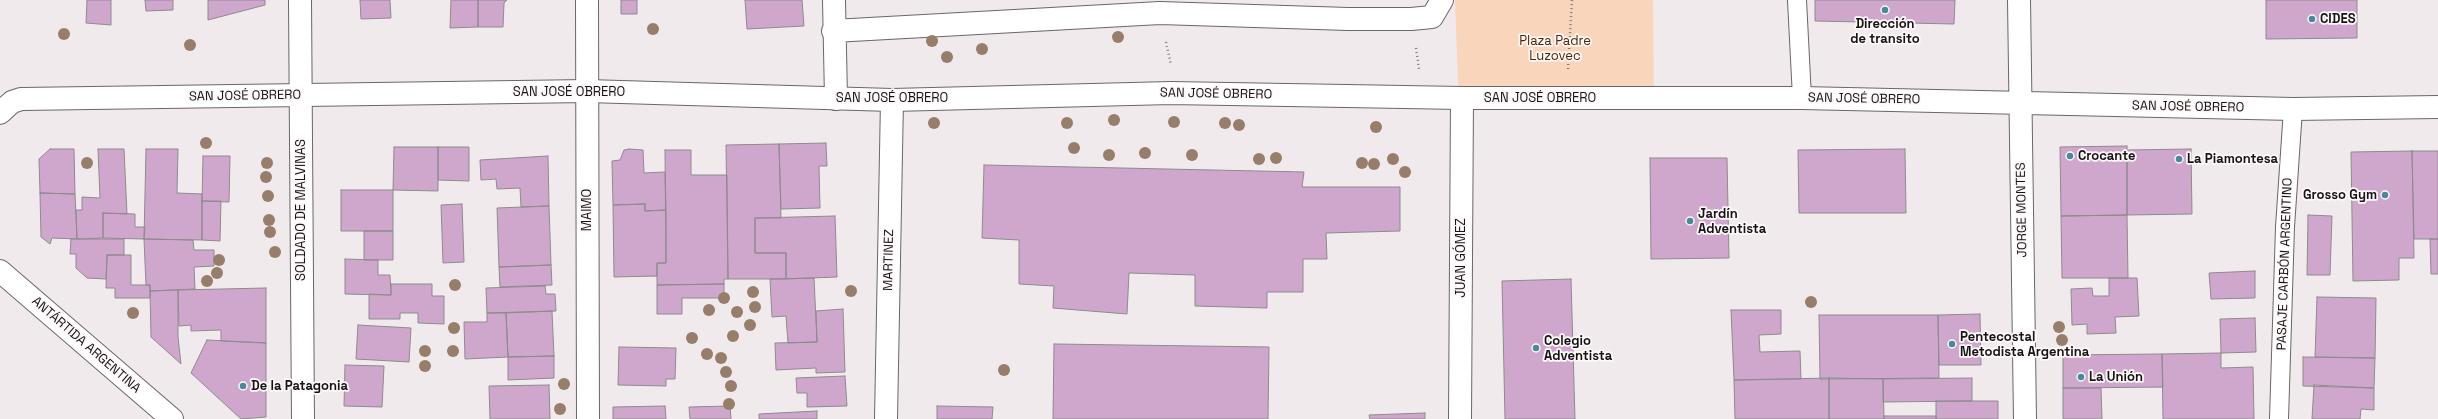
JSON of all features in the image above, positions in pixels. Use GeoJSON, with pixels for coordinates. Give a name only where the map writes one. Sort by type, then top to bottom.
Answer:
{"type":"FeatureCollection","features":[{"type":"Feature","properties":{"kind":"street","name":"SOLDADO DE MALVINAS"},"geometry":{"type":"LineString","coordinates":[[300,0],[303,419]]}},
{"type":"Feature","properties":{"kind":"street","name":"MAIMO"},"geometry":{"type":"LineString","coordinates":[[587,0],[588,419]]}},
{"type":"Feature","properties":{"kind":"street"},"geometry":{"type":"LineString","coordinates":[[834,0],[833,31],[836,99]]}},
{"type":"Feature","properties":{"kind":"street","name":"JORGE MONTES"},"geometry":{"type":"LineString","coordinates":[[2019,0],[2025,419]]}},
{"type":"Feature","properties":{"kind":"street"},"geometry":{"type":"LineString","coordinates":[[833,31],[1160,6],[1348,20],[1428,12]]}},
{"type":"Feature","properties":{"kind":"street","name":"SAN JOSÉ OBRERO"},"geometry":{"type":"LineString","coordinates":[[0,113],[12,102],[21,99],[587,91],[892,100],[1172,93],[1462,98],[1802,98],[2293,109],[2438,107]]}},
{"type":"Feature","properties":{"kind":"street","name":"JUAN GÓMEZ"},"geometry":{"type":"LineString","coordinates":[[1460,419],[1462,98]]}},
{"type":"Feature","properties":{"kind":"street","name":"MARTINEZ"},"geometry":{"type":"LineString","coordinates":[[886,419],[892,100]]}},
{"type":"Feature","properties":{"kind":"street","name":"ANTÁRTIDA ARGENTINA"},"geometry":{"type":"LineString","coordinates":[[1,271],[172,419]]}},
{"type":"Feature","properties":{"kind":"lane"},"geometry":{"type":"LineString","coordinates":[[1797,0],[1802,98]]}},
{"type":"Feature","properties":{"kind":"lane","name":"PASAJE CARBÓN ARGENTINO"},"geometry":{"type":"LineString","coordinates":[[2279,419],[2285,227],[2293,109]]}},
{"type":"Feature","properties":{"kind":"path"},"geometry":{"type":"LineString","coordinates":[[1566,98],[1572,0]]}},
{"type":"Feature","properties":{"kind":"path"},"geometry":{"type":"LineString","coordinates":[[1160,6],[1172,70],[1172,93]]}},
{"type":"Feature","properties":{"kind":"path"},"geometry":{"type":"LineString","coordinates":[[1422,97],[1428,12]]}},
{"type":"Feature","properties":{"kind":"green space","name":"Plaza Padre Luzovec"},"geometry":{"type":"Polygon","coordinates":[[[1455,0],[1653,0],[1654,98],[1462,98],[1458,84],[1455,0]]]}},
{"type":"Feature","properties":{"kind":"building"},"geometry":{"type":"Polygon","coordinates":[[[87,0],[111,0],[111,25],[86,23],[87,0]]]}},
{"type":"Feature","properties":{"kind":"building"},"geometry":{"type":"Polygon","coordinates":[[[145,0],[173,0],[173,10],[146,11],[145,0]]]}},
{"type":"Feature","properties":{"kind":"building"},"geometry":{"type":"Polygon","coordinates":[[[208,0],[265,0],[265,5],[208,20],[208,0]]]}},
{"type":"Feature","properties":{"kind":"building"},"geometry":{"type":"Polygon","coordinates":[[[360,0],[390,0],[391,18],[361,19],[360,0]]]}},
{"type":"Feature","properties":{"kind":"building"},"geometry":{"type":"Polygon","coordinates":[[[451,0],[478,0],[478,27],[450,28],[451,0]]]}},
{"type":"Feature","properties":{"kind":"building"},"geometry":{"type":"Polygon","coordinates":[[[478,0],[507,0],[504,3],[503,27],[478,27],[478,0]]]}},
{"type":"Feature","properties":{"kind":"building"},"geometry":{"type":"Polygon","coordinates":[[[621,0],[637,0],[637,14],[621,14],[621,0]]]}},
{"type":"Feature","properties":{"kind":"building"},"geometry":{"type":"Polygon","coordinates":[[[745,0],[802,0],[804,26],[747,29],[745,0]]]}},
{"type":"Feature","properties":{"kind":"building","name":"Dirección de transito"},"geometry":{"type":"Polygon","coordinates":[[[1815,0],[1955,0],[1954,24],[1815,21],[1815,0]]]}},
{"type":"Feature","properties":{"kind":"building","name":"CIDES"},"geometry":{"type":"Polygon","coordinates":[[[2266,0],[2357,0],[2357,38],[2266,39],[2266,0]]]}},
{"type":"Feature","properties":{"kind":"building"},"geometry":{"type":"Polygon","coordinates":[[[826,143],[827,166],[819,166],[820,208],[781,209],[779,144],[826,143]]]}},
{"type":"Feature","properties":{"kind":"building"},"geometry":{"type":"Polygon","coordinates":[[[779,144],[781,218],[755,218],[755,253],[786,253],[786,279],[728,279],[726,145],[779,144]]]}},
{"type":"Feature","properties":{"kind":"building"},"geometry":{"type":"Polygon","coordinates":[[[2127,146],[2127,215],[2061,216],[2060,147],[2127,146]]]}},
{"type":"Feature","properties":{"kind":"building"},"geometry":{"type":"Polygon","coordinates":[[[394,147],[438,147],[438,191],[393,190],[394,147]]]}},
{"type":"Feature","properties":{"kind":"building"},"geometry":{"type":"Polygon","coordinates":[[[438,147],[469,147],[469,181],[438,180],[438,147]]]}},
{"type":"Feature","properties":{"kind":"building"},"geometry":{"type":"Polygon","coordinates":[[[50,149],[74,149],[75,194],[40,193],[39,159],[50,149]]]}},
{"type":"Feature","properties":{"kind":"building"},"geometry":{"type":"Polygon","coordinates":[[[98,149],[124,149],[127,214],[103,213],[103,238],[77,239],[76,210],[82,210],[82,197],[100,198],[98,149]]]}},
{"type":"Feature","properties":{"kind":"building"},"geometry":{"type":"Polygon","coordinates":[[[146,149],[178,149],[177,193],[202,194],[202,240],[144,239],[146,149]]]}},
{"type":"Feature","properties":{"kind":"building"},"geometry":{"type":"Polygon","coordinates":[[[1905,149],[1906,213],[1799,213],[1798,150],[1905,149]]]}},
{"type":"Feature","properties":{"kind":"building"},"geometry":{"type":"Polygon","coordinates":[[[2191,149],[2192,214],[2127,215],[2127,150],[2191,149]]]}},
{"type":"Feature","properties":{"kind":"building"},"geometry":{"type":"Polygon","coordinates":[[[624,150],[643,150],[644,173],[665,172],[666,210],[645,211],[645,204],[613,205],[612,161],[620,160],[624,150]]]}},
{"type":"Feature","properties":{"kind":"building"},"geometry":{"type":"Polygon","coordinates":[[[665,150],[691,150],[691,175],[727,175],[728,279],[724,279],[724,284],[657,285],[657,263],[666,263],[665,150]]]}},
{"type":"Feature","properties":{"kind":"building"},"geometry":{"type":"Polygon","coordinates":[[[2412,151],[2438,151],[2438,239],[2414,239],[2412,151]]]}},
{"type":"Feature","properties":{"kind":"building"},"geometry":{"type":"Polygon","coordinates":[[[2412,151],[2414,258],[2399,258],[2399,280],[2353,281],[2351,152],[2412,151]]]}},
{"type":"Feature","properties":{"kind":"building"},"geometry":{"type":"Polygon","coordinates":[[[203,156],[230,156],[229,202],[202,201],[203,156]]]}},
{"type":"Feature","properties":{"kind":"building"},"geometry":{"type":"Polygon","coordinates":[[[548,156],[549,206],[521,207],[520,188],[497,189],[496,179],[481,180],[480,160],[548,156]]]}},
{"type":"Feature","properties":{"kind":"building"},"geometry":{"type":"Polygon","coordinates":[[[1650,158],[1727,158],[1729,258],[1651,259],[1650,158]]]}},
{"type":"Feature","properties":{"kind":"building"},"geometry":{"type":"Polygon","coordinates":[[[984,165],[1304,172],[1302,187],[1400,187],[1400,231],[1326,233],[1327,259],[1303,259],[1303,292],[1267,292],[1267,308],[1195,306],[1195,275],[1129,273],[1127,314],[1053,308],[1054,286],[1019,284],[1019,240],[982,238],[984,165]]]}},
{"type":"Feature","properties":{"kind":"building"},"geometry":{"type":"Polygon","coordinates":[[[341,190],[393,190],[393,231],[341,231],[341,190]]]}},
{"type":"Feature","properties":{"kind":"building"},"geometry":{"type":"Polygon","coordinates":[[[40,193],[75,194],[77,239],[52,238],[50,244],[41,237],[40,193]]]}},
{"type":"Feature","properties":{"kind":"building"},"geometry":{"type":"Polygon","coordinates":[[[202,201],[221,201],[220,241],[202,240],[202,201]]]}},
{"type":"Feature","properties":{"kind":"building"},"geometry":{"type":"Polygon","coordinates":[[[462,204],[464,262],[443,263],[441,205],[462,204]]]}},
{"type":"Feature","properties":{"kind":"building"},"geometry":{"type":"Polygon","coordinates":[[[645,204],[645,211],[666,210],[666,263],[657,263],[657,276],[614,277],[613,205],[645,204]]]}},
{"type":"Feature","properties":{"kind":"building"},"geometry":{"type":"Polygon","coordinates":[[[549,206],[551,265],[499,267],[497,208],[549,206]]]}},
{"type":"Feature","properties":{"kind":"building"},"geometry":{"type":"Polygon","coordinates":[[[103,213],[135,214],[135,227],[145,227],[144,239],[103,238],[103,213]]]}},
{"type":"Feature","properties":{"kind":"building"},"geometry":{"type":"Polygon","coordinates":[[[2127,215],[2128,278],[2062,278],[2061,216],[2127,215]]]}},
{"type":"Feature","properties":{"kind":"building"},"geometry":{"type":"Polygon","coordinates":[[[2308,215],[2332,216],[2330,275],[2307,275],[2308,215]]]}},
{"type":"Feature","properties":{"kind":"building"},"geometry":{"type":"Polygon","coordinates":[[[835,216],[837,277],[786,279],[786,253],[755,253],[755,218],[835,216]]]}},
{"type":"Feature","properties":{"kind":"building"},"geometry":{"type":"Polygon","coordinates":[[[364,231],[393,231],[393,260],[364,260],[364,231]]]}},
{"type":"Feature","properties":{"kind":"building"},"geometry":{"type":"Polygon","coordinates":[[[71,239],[124,239],[124,255],[107,255],[106,279],[87,278],[76,268],[76,254],[70,254],[71,239]]]}},
{"type":"Feature","properties":{"kind":"building"},"geometry":{"type":"Polygon","coordinates":[[[144,239],[193,240],[194,250],[214,250],[214,266],[194,267],[195,289],[150,291],[150,285],[146,285],[144,239]]]}},
{"type":"Feature","properties":{"kind":"building"},"geometry":{"type":"Polygon","coordinates":[[[2430,239],[2438,239],[2438,274],[2431,274],[2430,239]]]}},
{"type":"Feature","properties":{"kind":"building"},"geometry":{"type":"Polygon","coordinates":[[[107,255],[131,255],[131,285],[150,285],[150,298],[115,298],[115,288],[106,288],[107,255]]]}},
{"type":"Feature","properties":{"kind":"building"},"geometry":{"type":"Polygon","coordinates":[[[345,259],[378,260],[378,275],[390,275],[391,295],[345,294],[345,259]]]}},
{"type":"Feature","properties":{"kind":"building"},"geometry":{"type":"Polygon","coordinates":[[[551,265],[552,285],[500,287],[499,267],[551,265]]]}},
{"type":"Feature","properties":{"kind":"building"},"geometry":{"type":"Polygon","coordinates":[[[2255,271],[2255,298],[2211,299],[2209,273],[2255,271]]]}},
{"type":"Feature","properties":{"kind":"building"},"geometry":{"type":"Polygon","coordinates":[[[814,278],[817,342],[788,343],[786,316],[772,317],[770,279],[814,278]]]}},
{"type":"Feature","properties":{"kind":"building"},"geometry":{"type":"Polygon","coordinates":[[[2109,278],[2137,278],[2139,316],[2115,317],[2116,333],[2087,334],[2087,324],[2072,325],[2071,289],[2092,288],[2093,296],[2109,296],[2109,278]]]}},
{"type":"Feature","properties":{"kind":"building"},"geometry":{"type":"Polygon","coordinates":[[[1571,279],[1575,419],[1505,419],[1502,281],[1571,279]]]}},
{"type":"Feature","properties":{"kind":"building"},"geometry":{"type":"Polygon","coordinates":[[[391,284],[432,284],[432,296],[444,296],[444,324],[418,323],[418,313],[400,313],[400,319],[369,319],[369,294],[391,295],[391,284]]]}},
{"type":"Feature","properties":{"kind":"building"},"geometry":{"type":"Polygon","coordinates":[[[724,284],[724,298],[682,298],[682,314],[657,314],[657,285],[724,284]]]}},
{"type":"Feature","properties":{"kind":"building"},"geometry":{"type":"Polygon","coordinates":[[[545,286],[546,294],[555,294],[556,311],[487,313],[486,288],[545,286]]]}},
{"type":"Feature","properties":{"kind":"building"},"geometry":{"type":"Polygon","coordinates":[[[266,288],[266,343],[221,341],[221,330],[191,331],[191,325],[179,326],[178,290],[266,288]]]}},
{"type":"Feature","properties":{"kind":"building"},"geometry":{"type":"Polygon","coordinates":[[[178,290],[178,337],[181,364],[151,337],[150,291],[178,290]]]}},
{"type":"Feature","properties":{"kind":"building"},"geometry":{"type":"Polygon","coordinates":[[[2317,297],[2376,298],[2375,358],[2315,357],[2317,297]]]}},
{"type":"Feature","properties":{"kind":"building"},"geometry":{"type":"Polygon","coordinates":[[[843,309],[845,372],[816,373],[816,368],[776,370],[775,343],[817,342],[816,311],[843,309]]]}},
{"type":"Feature","properties":{"kind":"building"},"geometry":{"type":"Polygon","coordinates":[[[1731,310],[1781,310],[1781,334],[1759,335],[1760,352],[1800,351],[1801,379],[1734,380],[1731,310]]]}},
{"type":"Feature","properties":{"kind":"building"},"geometry":{"type":"Polygon","coordinates":[[[552,311],[554,356],[508,357],[506,313],[552,311]]]}},
{"type":"Feature","properties":{"kind":"building"},"geometry":{"type":"Polygon","coordinates":[[[487,313],[506,313],[508,357],[465,359],[464,322],[487,322],[487,313]]]}},
{"type":"Feature","properties":{"kind":"building"},"geometry":{"type":"Polygon","coordinates":[[[1980,314],[1981,365],[1939,365],[1938,315],[1980,314]]]}},
{"type":"Feature","properties":{"kind":"building"},"geometry":{"type":"Polygon","coordinates":[[[1819,315],[1938,315],[1939,378],[1820,379],[1819,315]]]}},
{"type":"Feature","properties":{"kind":"building"},"geometry":{"type":"Polygon","coordinates":[[[2255,318],[2256,352],[2221,353],[2220,319],[2255,318]]]}},
{"type":"Feature","properties":{"kind":"building"},"geometry":{"type":"Polygon","coordinates":[[[358,325],[411,328],[409,362],[356,359],[358,325]]]}},
{"type":"Feature","properties":{"kind":"building"},"geometry":{"type":"Polygon","coordinates":[[[207,340],[266,343],[266,417],[241,419],[191,373],[207,340]]]}},
{"type":"Feature","properties":{"kind":"building"},"geometry":{"type":"Polygon","coordinates":[[[1054,344],[1269,347],[1268,419],[1053,419],[1054,344]]]}},
{"type":"Feature","properties":{"kind":"building"},"geometry":{"type":"Polygon","coordinates":[[[619,347],[676,348],[675,379],[666,379],[666,386],[618,385],[619,347]]]}},
{"type":"Feature","properties":{"kind":"building"},"geometry":{"type":"Polygon","coordinates":[[[2221,353],[2221,368],[2253,367],[2254,419],[2163,419],[2162,354],[2221,353]]]}},
{"type":"Feature","properties":{"kind":"building"},"geometry":{"type":"Polygon","coordinates":[[[2162,354],[2163,387],[2063,388],[2063,355],[2162,354]]]}},
{"type":"Feature","properties":{"kind":"building"},"geometry":{"type":"Polygon","coordinates":[[[554,356],[554,378],[508,380],[508,357],[554,356]]]}},
{"type":"Feature","properties":{"kind":"building"},"geometry":{"type":"Polygon","coordinates":[[[2303,357],[2375,358],[2374,388],[2303,386],[2303,357]]]}},
{"type":"Feature","properties":{"kind":"building"},"geometry":{"type":"Polygon","coordinates":[[[345,365],[384,366],[382,407],[344,406],[345,365]]]}},
{"type":"Feature","properties":{"kind":"building"},"geometry":{"type":"Polygon","coordinates":[[[845,376],[847,406],[807,407],[807,393],[797,393],[796,378],[845,376]]]}},
{"type":"Feature","properties":{"kind":"building"},"geometry":{"type":"Polygon","coordinates":[[[1829,378],[1883,379],[1884,419],[1829,419],[1829,378]]]}},
{"type":"Feature","properties":{"kind":"building"},"geometry":{"type":"Polygon","coordinates":[[[1829,378],[1829,419],[1735,419],[1734,380],[1829,378]]]}},
{"type":"Feature","properties":{"kind":"building"},"geometry":{"type":"Polygon","coordinates":[[[1972,378],[1972,401],[1883,402],[1883,379],[1972,378]]]}},
{"type":"Feature","properties":{"kind":"building"},"geometry":{"type":"Polygon","coordinates":[[[549,385],[550,419],[490,419],[489,386],[549,385]]]}},
{"type":"Feature","properties":{"kind":"building"},"geometry":{"type":"Polygon","coordinates":[[[2314,385],[2374,388],[2374,410],[2361,409],[2360,419],[2312,419],[2314,385]]]}},
{"type":"Feature","properties":{"kind":"building"},"geometry":{"type":"Polygon","coordinates":[[[2063,388],[2101,388],[2102,419],[2063,419],[2063,388]]]}},
{"type":"Feature","properties":{"kind":"building"},"geometry":{"type":"Polygon","coordinates":[[[1936,401],[1998,401],[1998,419],[1936,419],[1936,401]]]}},
{"type":"Feature","properties":{"kind":"building"},"geometry":{"type":"Polygon","coordinates":[[[665,406],[666,419],[613,419],[613,407],[665,406]]]}},
{"type":"Feature","properties":{"kind":"building"},"geometry":{"type":"Polygon","coordinates":[[[730,406],[731,419],[690,419],[689,407],[730,406]]]}},
{"type":"Feature","properties":{"kind":"building"},"geometry":{"type":"Polygon","coordinates":[[[937,406],[993,407],[992,419],[937,419],[937,406]]]}},
{"type":"Feature","properties":{"kind":"building"},"geometry":{"type":"Polygon","coordinates":[[[817,411],[817,419],[759,419],[759,414],[817,411]]]}},
{"type":"Feature","properties":{"kind":"building"},"geometry":{"type":"Polygon","coordinates":[[[1425,413],[1425,419],[1370,419],[1369,415],[1425,413]]]}},
{"type":"Feature","properties":{"kind":"building"},"geometry":{"type":"Polygon","coordinates":[[[1884,416],[1936,416],[1936,419],[1884,419],[1884,416]]]}},
{"type":"Feature","properties":{"kind":"place","name":"Dirección de transito"},"geometry":{"type":"Point","coordinates":[1885,10]}},
{"type":"Feature","properties":{"kind":"place","name":"CIDES"},"geometry":{"type":"Point","coordinates":[2312,19]}},
{"type":"Feature","properties":{"kind":"place","name":"Crocante"},"geometry":{"type":"Point","coordinates":[2070,156]}},
{"type":"Feature","properties":{"kind":"place","name":"La Piamontesa"},"geometry":{"type":"Point","coordinates":[2179,159]}},
{"type":"Feature","properties":{"kind":"place","name":"Grosso Gym"},"geometry":{"type":"Point","coordinates":[2385,195]}},
{"type":"Feature","properties":{"kind":"place","name":"Jardín Adventista"},"geometry":{"type":"Point","coordinates":[1690,221]}},
{"type":"Feature","properties":{"kind":"place","name":"Pentecostal Metodista Argentina"},"geometry":{"type":"Point","coordinates":[1952,344]}},
{"type":"Feature","properties":{"kind":"place","name":"Colegio Adventista"},"geometry":{"type":"Point","coordinates":[1536,348]}},
{"type":"Feature","properties":{"kind":"place","name":"La Unión"},"geometry":{"type":"Point","coordinates":[2081,377]}},
{"type":"Feature","properties":{"kind":"place","name":"De la Patagonia"},"geometry":{"type":"Point","coordinates":[243,386]}}]}
